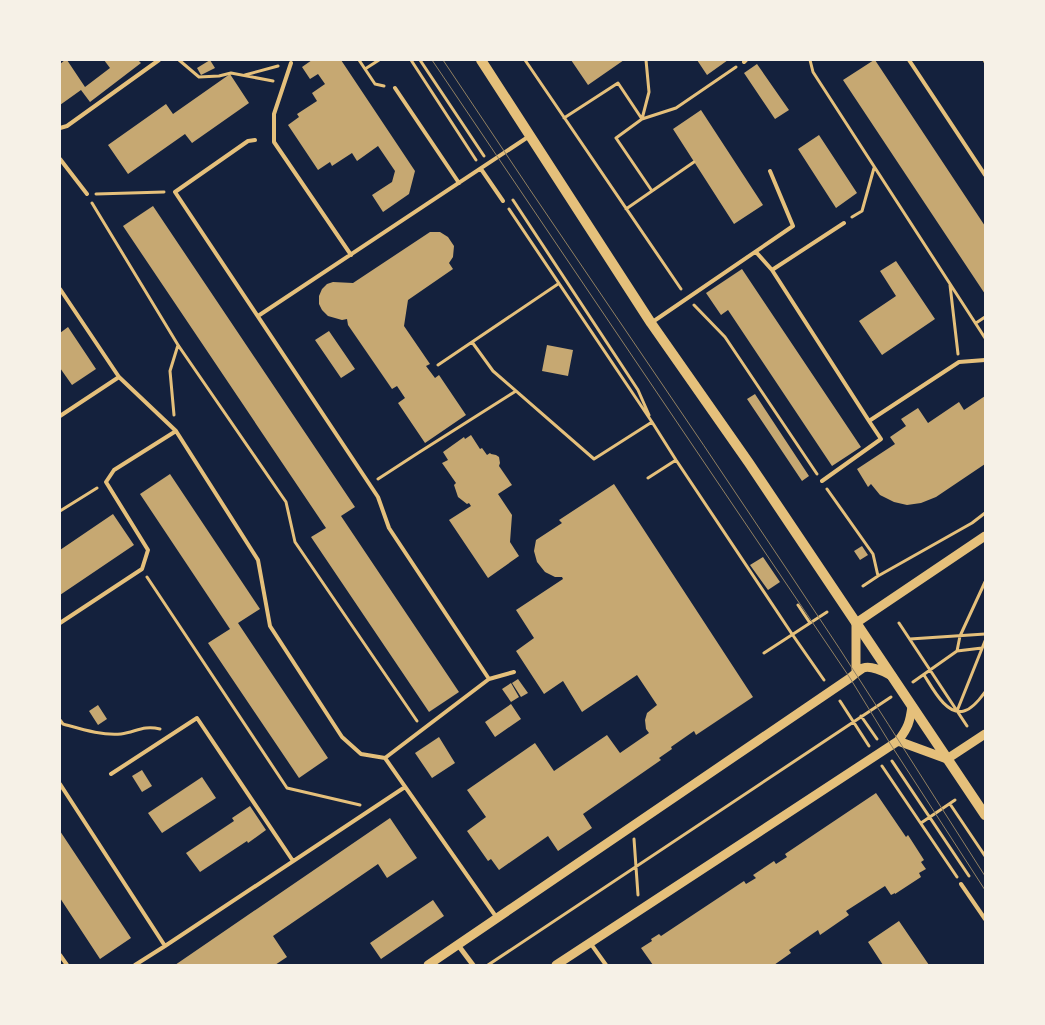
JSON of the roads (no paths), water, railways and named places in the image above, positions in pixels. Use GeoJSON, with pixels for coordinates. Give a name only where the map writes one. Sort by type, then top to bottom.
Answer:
{"type":"FeatureCollection","features":[{"type":"Feature","properties":{"kind":"main road"},"geometry":{"type":"LineString","coordinates":[[480,60],[651,323],[749,462],[985,815]]}},
{"type":"Feature","properties":{"kind":"street"},"geometry":{"type":"LineString","coordinates":[[856,673],[856,622],[985,536]]}},
{"type":"Feature","properties":{"kind":"street"},"geometry":{"type":"LineString","coordinates":[[428,965],[864,668],[875,669],[892,676]]}},
{"type":"Feature","properties":{"kind":"street"},"geometry":{"type":"LineString","coordinates":[[556,965],[898,741],[906,730],[912,706]]}},
{"type":"Feature","properties":{"kind":"street"},"geometry":{"type":"LineString","coordinates":[[898,741],[947,759],[985,734]]}},
{"type":"Feature","properties":{"kind":"street"},"geometry":{"type":"LineString","coordinates":[[458,945],[472,965]]}},
{"type":"Feature","properties":{"kind":"lane"},"geometry":{"type":"LineString","coordinates":[[60,128],[67,126],[159,60]]}},
{"type":"Feature","properties":{"kind":"lane"},"geometry":{"type":"LineString","coordinates":[[908,60],[985,175]]}},
{"type":"Feature","properties":{"kind":"lane"},"geometry":{"type":"LineString","coordinates":[[291,63],[274,114],[274,142],[351,254]]}},
{"type":"Feature","properties":{"kind":"lane"},"geometry":{"type":"LineString","coordinates":[[395,88],[459,183]]}},
{"type":"Feature","properties":{"kind":"lane"},"geometry":{"type":"LineString","coordinates":[[258,316],[530,136]]}},
{"type":"Feature","properties":{"kind":"lane"},"geometry":{"type":"LineString","coordinates":[[255,140],[248,141],[175,192],[370,484],[378,497],[389,528],[489,679]]}},
{"type":"Feature","properties":{"kind":"lane"},"geometry":{"type":"LineString","coordinates":[[60,159],[87,194]]}},
{"type":"Feature","properties":{"kind":"lane"},"geometry":{"type":"LineString","coordinates":[[481,169],[503,201]]}},
{"type":"Feature","properties":{"kind":"lane"},"geometry":{"type":"LineString","coordinates":[[651,323],[793,226],[770,171]]}},
{"type":"Feature","properties":{"kind":"lane"},"geometry":{"type":"LineString","coordinates":[[772,270],[844,223]]}},
{"type":"Feature","properties":{"kind":"lane"},"geometry":{"type":"LineString","coordinates":[[756,252],[772,270],[881,439],[822,481]]}},
{"type":"Feature","properties":{"kind":"lane"},"geometry":{"type":"LineString","coordinates":[[60,289],[119,377],[176,431],[258,560],[270,626],[342,737],[361,754],[385,758],[489,679],[514,672]]}},
{"type":"Feature","properties":{"kind":"lane"},"geometry":{"type":"LineString","coordinates":[[869,421],[959,362],[985,360]]}},
{"type":"Feature","properties":{"kind":"lane"},"geometry":{"type":"LineString","coordinates":[[60,416],[119,377]]}},
{"type":"Feature","properties":{"kind":"lane"},"geometry":{"type":"LineString","coordinates":[[60,623],[142,569],[148,550],[106,482],[114,470],[176,431]]}},
{"type":"Feature","properties":{"kind":"lane"},"geometry":{"type":"LineString","coordinates":[[111,774],[197,718],[293,860]]}},
{"type":"Feature","properties":{"kind":"lane"},"geometry":{"type":"LineString","coordinates":[[385,758],[497,918]]}},
{"type":"Feature","properties":{"kind":"lane"},"geometry":{"type":"LineString","coordinates":[[60,784],[165,946]]}},
{"type":"Feature","properties":{"kind":"lane"},"geometry":{"type":"LineString","coordinates":[[135,965],[405,787]]}},
{"type":"Feature","properties":{"kind":"lane"},"geometry":{"type":"LineString","coordinates":[[961,884],[985,919]]}},
{"type":"Feature","properties":{"kind":"lane"},"geometry":{"type":"LineString","coordinates":[[589,942],[606,965]]}},
{"type":"Feature","properties":{"kind":"lane"},"geometry":{"type":"LineString","coordinates":[[60,955],[68,965]]}},
{"type":"Feature","properties":{"kind":"tram line"},"geometry":{"type":"LineString","coordinates":[[432,60],[850,678],[985,890]]}},
{"type":"Feature","properties":{"kind":"tram line"},"geometry":{"type":"LineString","coordinates":[[443,60],[815,611],[985,876]]}}]}
